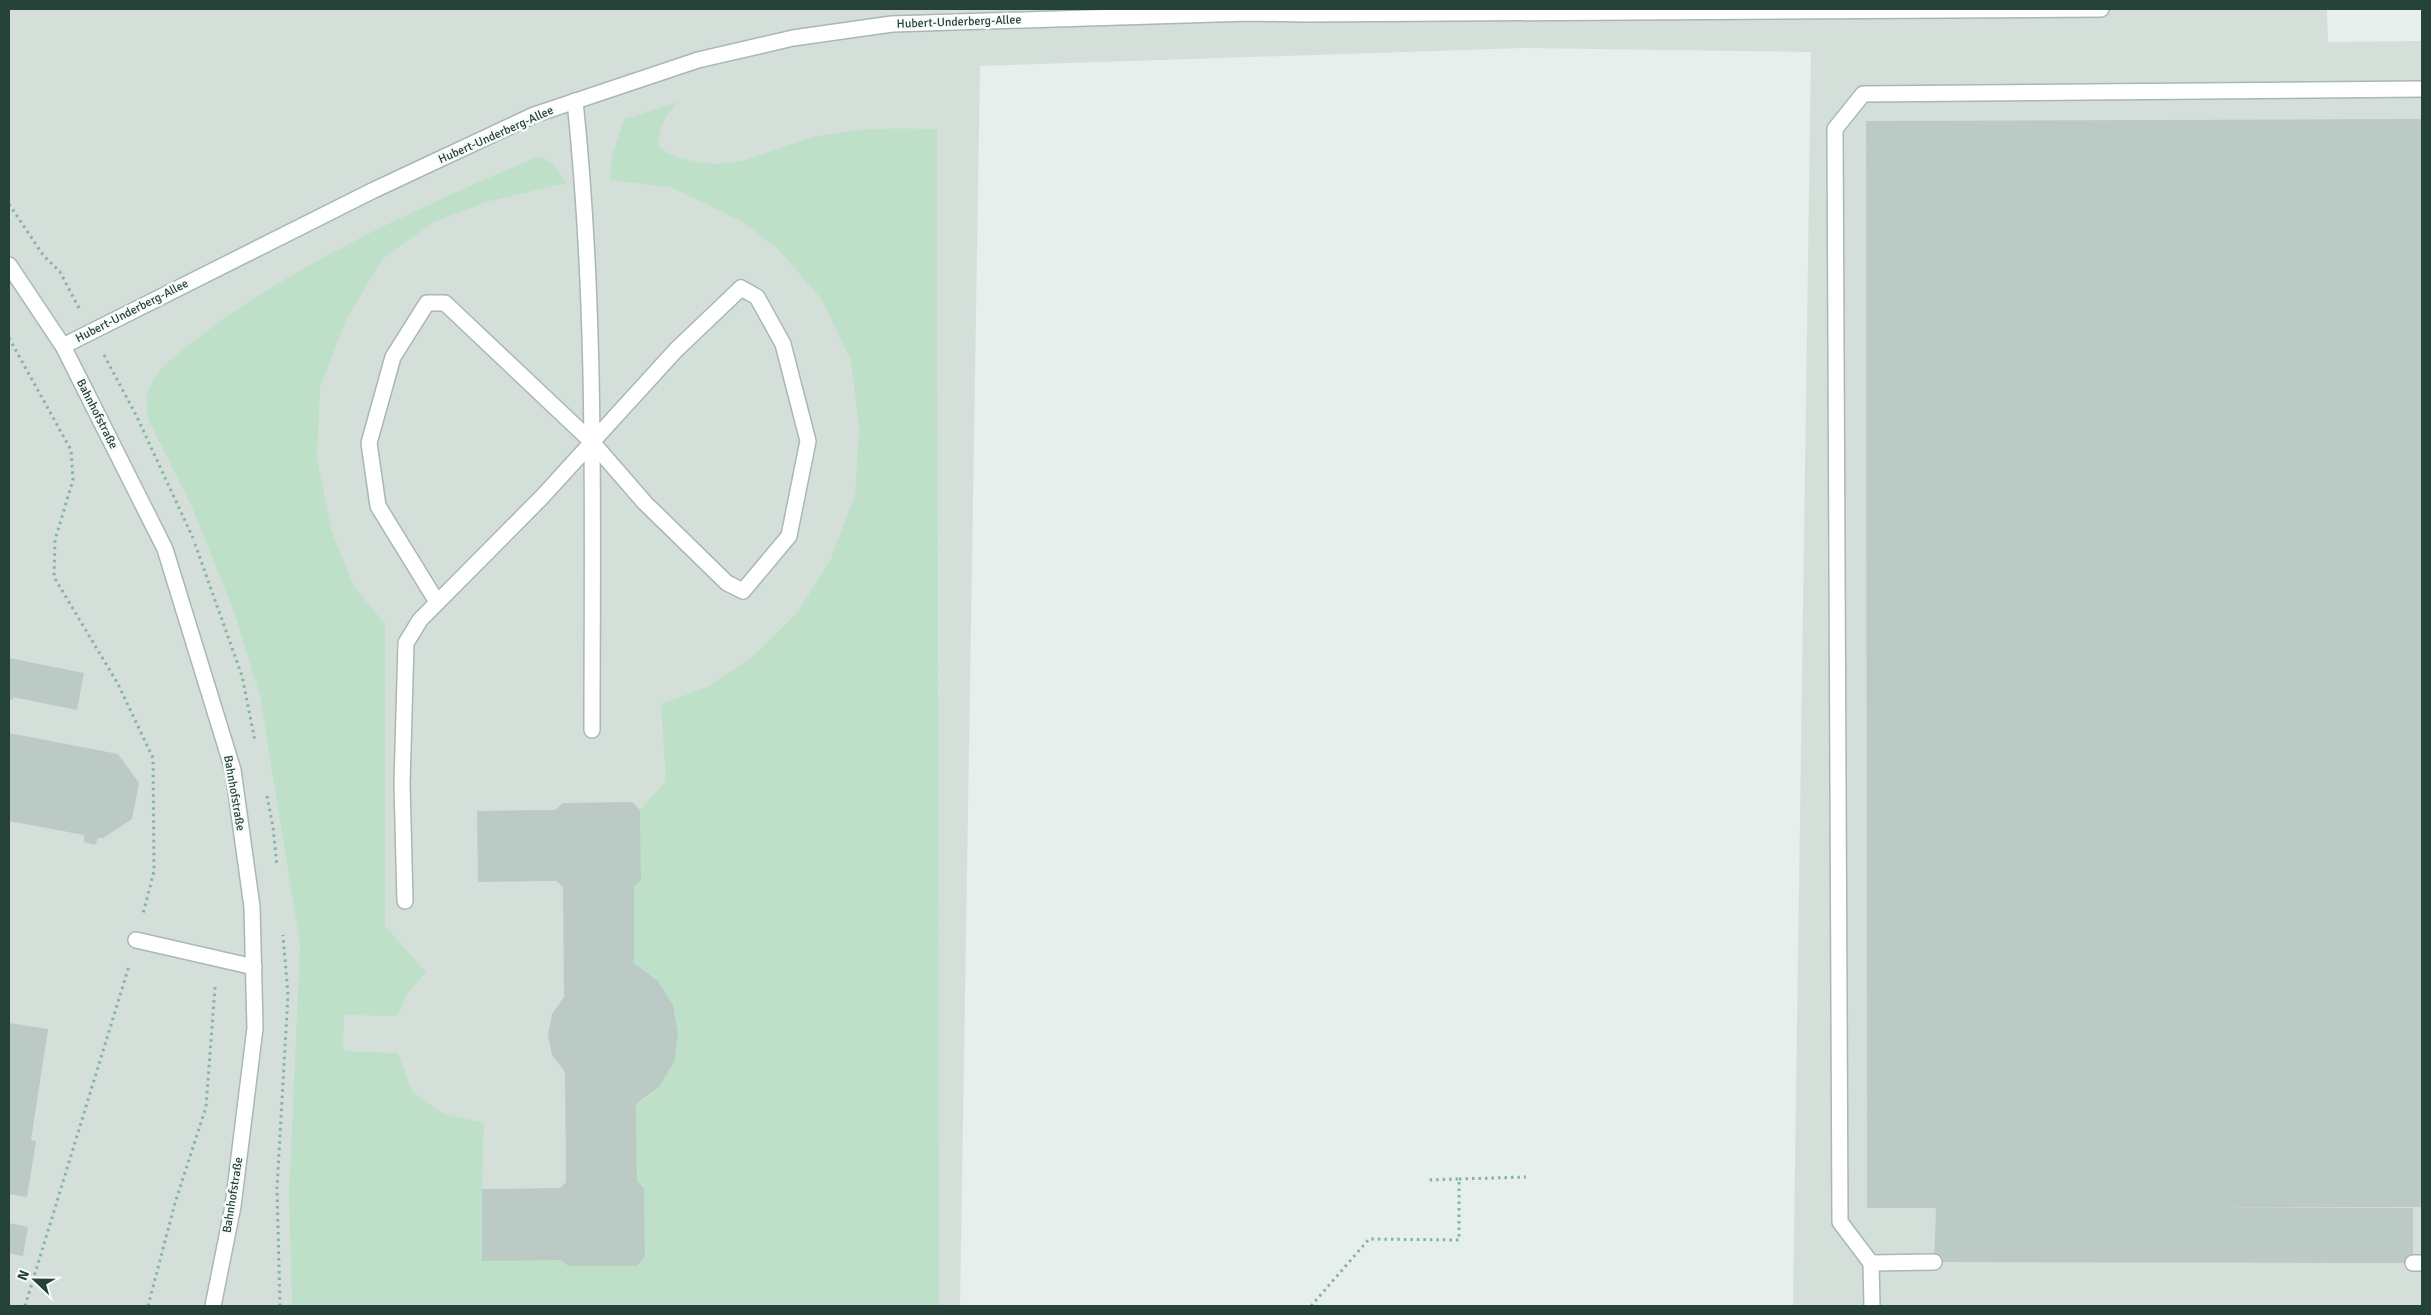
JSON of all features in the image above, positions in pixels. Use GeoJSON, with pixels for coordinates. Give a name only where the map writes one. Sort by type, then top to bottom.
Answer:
{"type":"FeatureCollection","features":[{"type":"Feature","properties":{"kind":"street","name":"Hubert-Underberg-Allee"},"geometry":{"type":"LineString","coordinates":[[63,346],[374,190],[534,115],[698,60],[793,38],[892,24],[1081,14],[1249,11],[2101,9]]}},
{"type":"Feature","properties":{"kind":"street"},"geometry":{"type":"LineString","coordinates":[[1872,1306],[1871,1263],[1840,1222],[1834,129],[1864,94],[2422,88]]}},
{"type":"Feature","properties":{"kind":"street"},"geometry":{"type":"LineString","coordinates":[[575,101],[585,197],[592,442],[592,730]]}},
{"type":"Feature","properties":{"kind":"street","name":"Bahnhofstraße"},"geometry":{"type":"LineString","coordinates":[[9,266],[63,346],[168,559],[233,770],[252,906],[255,1028],[234,1196],[212,1306]]}},
{"type":"Feature","properties":{"kind":"street"},"geometry":{"type":"LineString","coordinates":[[405,900],[402,784],[406,643],[420,620],[542,497],[592,442],[676,350],[741,288],[757,297],[783,344],[808,441],[789,536],[743,591],[727,583],[645,503],[592,442],[445,302],[427,303],[393,357],[369,443],[378,506],[437,602]]}},
{"type":"Feature","properties":{"kind":"street"},"geometry":{"type":"LineString","coordinates":[[136,940],[254,968]]}},
{"type":"Feature","properties":{"kind":"street"},"geometry":{"type":"LineString","coordinates":[[1871,1263],[1934,1262]]}},
{"type":"Feature","properties":{"kind":"path"},"geometry":{"type":"LineString","coordinates":[[9,338],[72,450],[73,480],[55,540],[54,576],[118,684],[153,758],[154,872],[136,940],[26,1306]]}},
{"type":"Feature","properties":{"kind":"path"},"geometry":{"type":"LineString","coordinates":[[148,1306],[175,1202],[206,1107],[217,958]]}},
{"type":"Feature","properties":{"kind":"path"},"geometry":{"type":"LineString","coordinates":[[1427,1180],[1526,1177]]}},
{"type":"Feature","properties":{"kind":"path"},"geometry":{"type":"LineString","coordinates":[[1311,1306],[1369,1239],[1459,1240],[1459,1179]]}},
{"type":"Feature","properties":{"kind":"shaded area"},"geometry":{"type":"Polygon","coordinates":[[[9,9],[2327,9],[2328,42],[2422,41],[2422,1306],[1793,1306],[1811,52],[1523,48],[980,66],[960,1306],[9,1306],[9,9]]]}},
{"type":"Feature","properties":{"kind":"green space"},"geometry":{"type":"Polygon","coordinates":[[[678,102],[664,122],[658,145],[675,157],[707,163],[740,161],[801,141],[833,133],[877,129],[937,129],[939,1306],[292,1306],[289,1195],[300,945],[260,696],[234,612],[191,505],[148,419],[146,396],[154,378],[161,369],[208,330],[292,275],[361,237],[432,203],[540,156],[552,163],[567,183],[486,202],[434,222],[383,258],[344,324],[320,388],[317,459],[332,532],[353,585],[385,624],[385,926],[426,972],[407,994],[398,1016],[344,1015],[343,1051],[398,1053],[412,1091],[442,1113],[484,1123],[482,1189],[483,1260],[561,1260],[568,1266],[637,1266],[645,1257],[644,1188],[637,1181],[636,1104],[655,1091],[668,1073],[676,1047],[677,1033],[676,1020],[666,994],[656,979],[634,963],[634,887],[641,880],[640,810],[666,781],[661,704],[707,687],[751,658],[797,613],[830,561],[855,495],[859,427],[851,361],[822,300],[778,249],[741,221],[673,188],[610,180],[612,156],[624,119],[678,102]]]}},
{"type":"Feature","properties":{"kind":"building"},"geometry":{"type":"Polygon","coordinates":[[[2422,119],[2422,1207],[2189,1207],[2413,1208],[2413,1263],[1934,1262],[1936,1208],[1867,1208],[1866,121],[2422,119]]]}},
{"type":"Feature","properties":{"kind":"building"},"geometry":{"type":"Polygon","coordinates":[[[9,658],[84,673],[77,710],[13,697],[13,700],[9,699],[9,658]]]}},
{"type":"Feature","properties":{"kind":"building"},"geometry":{"type":"Polygon","coordinates":[[[9,733],[118,754],[139,783],[132,819],[103,838],[98,838],[95,845],[84,842],[84,835],[9,821],[9,733]]]}},
{"type":"Feature","properties":{"kind":"building"},"geometry":{"type":"Polygon","coordinates":[[[632,802],[640,810],[641,880],[634,887],[634,963],[658,981],[673,1005],[678,1034],[674,1062],[659,1087],[636,1104],[637,1181],[644,1188],[645,1257],[637,1266],[568,1266],[561,1260],[482,1261],[482,1189],[560,1188],[566,1182],[565,1072],[552,1055],[548,1035],[552,1014],[564,997],[563,887],[556,881],[478,882],[477,811],[555,810],[563,803],[632,802]]]}},
{"type":"Feature","properties":{"kind":"building"},"geometry":{"type":"Polygon","coordinates":[[[9,1023],[48,1029],[31,1140],[36,1141],[27,1197],[9,1194],[9,1023]]]}},
{"type":"Feature","properties":{"kind":"building"},"geometry":{"type":"Polygon","coordinates":[[[9,1223],[28,1227],[23,1256],[9,1253],[9,1223]]]}}]}
